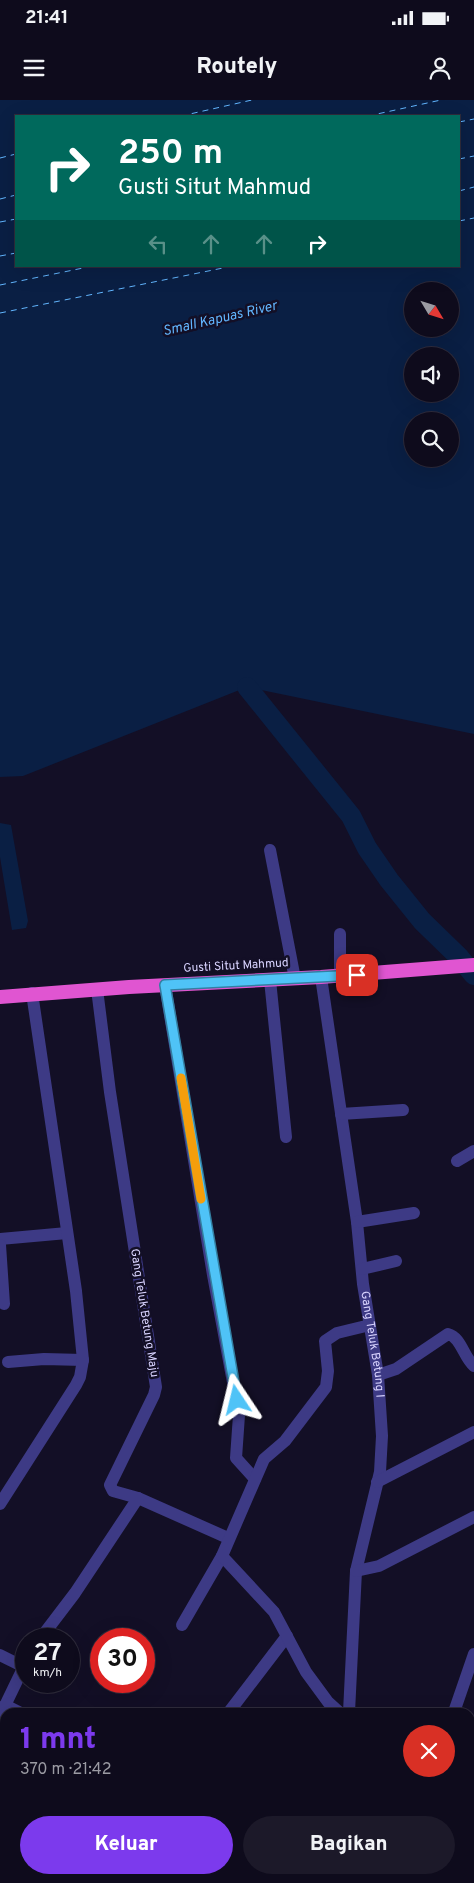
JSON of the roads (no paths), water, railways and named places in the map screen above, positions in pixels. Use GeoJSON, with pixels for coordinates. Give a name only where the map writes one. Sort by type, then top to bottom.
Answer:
{"type":"FeatureCollection","features":[{"type":"Feature","properties":{"kind":"highway","name":"Gusti Situt Mahmud"},"geometry":{"type":"LineString","coordinates":[[0,997],[32,993],[295,979],[474,966]]}},
{"type":"Feature","properties":{"kind":"street"},"geometry":{"type":"LineString","coordinates":[[270,850],[295,979]]}},
{"type":"Feature","properties":{"kind":"street"},"geometry":{"type":"LineString","coordinates":[[340,934],[340,976]]}},
{"type":"Feature","properties":{"kind":"street","name":"Gang Teluk Betung I"},"geometry":{"type":"LineString","coordinates":[[321,977],[378,1375],[382,1436],[377,1482],[356,1571],[349,1708]]}},
{"type":"Feature","properties":{"kind":"street"},"geometry":{"type":"LineString","coordinates":[[270,980],[286,1137]]}},
{"type":"Feature","properties":{"kind":"street"},"geometry":{"type":"LineString","coordinates":[[165,985],[213,1275],[240,1415],[236,1458],[255,1479]]}},
{"type":"Feature","properties":{"kind":"street","name":"Gang Teluk Betung Maju"},"geometry":{"type":"LineString","coordinates":[[97,989],[110,1092],[156,1387],[154,1396],[110,1485],[113,1491],[138,1498]]}},
{"type":"Feature","properties":{"kind":"street"},"geometry":{"type":"LineString","coordinates":[[0,1504],[76,1385],[80,1377],[83,1360],[68,1234],[32,993]]}},
{"type":"Feature","properties":{"kind":"street"},"geometry":{"type":"LineString","coordinates":[[341,1114],[403,1110]]}},
{"type":"Feature","properties":{"kind":"street"},"geometry":{"type":"LineString","coordinates":[[457,1161],[474,1151]]}},
{"type":"Feature","properties":{"kind":"street"},"geometry":{"type":"LineString","coordinates":[[357,1222],[414,1213]]}},
{"type":"Feature","properties":{"kind":"street"},"geometry":{"type":"LineString","coordinates":[[0,1240],[68,1234]]}},
{"type":"Feature","properties":{"kind":"street"},"geometry":{"type":"LineString","coordinates":[[0,1244],[4,1304]]}},
{"type":"Feature","properties":{"kind":"street"},"geometry":{"type":"LineString","coordinates":[[362,1270],[396,1261]]}},
{"type":"Feature","properties":{"kind":"street"},"geometry":{"type":"LineString","coordinates":[[182,1625],[222,1556],[228,1538],[264,1459],[285,1441],[326,1387],[328,1371],[325,1341],[337,1333],[370,1325]]}},
{"type":"Feature","properties":{"kind":"street"},"geometry":{"type":"LineString","coordinates":[[378,1375],[396,1369],[448,1334],[456,1340],[468,1361],[474,1366]]}},
{"type":"Feature","properties":{"kind":"street"},"geometry":{"type":"LineString","coordinates":[[8,1362],[44,1359],[83,1360]]}},
{"type":"Feature","properties":{"kind":"street"},"geometry":{"type":"LineString","coordinates":[[377,1482],[474,1432]]}},
{"type":"Feature","properties":{"kind":"street"},"geometry":{"type":"LineString","coordinates":[[48,1628],[75,1593],[138,1498],[228,1538]]}},
{"type":"Feature","properties":{"kind":"street"},"geometry":{"type":"LineString","coordinates":[[356,1571],[379,1566],[474,1517]]}},
{"type":"Feature","properties":{"kind":"street"},"geometry":{"type":"LineString","coordinates":[[222,1556],[274,1612],[306,1672],[332,1708]]}},
{"type":"Feature","properties":{"kind":"street"},"geometry":{"type":"LineString","coordinates":[[232,1708],[287,1636]]}},
{"type":"Feature","properties":{"kind":"street"},"geometry":{"type":"LineString","coordinates":[[0,1654],[15,1660]]}},
{"type":"Feature","properties":{"kind":"street"},"geometry":{"type":"LineString","coordinates":[[455,1708],[474,1654]]}},
{"type":"Feature","properties":{"kind":"street"},"geometry":{"type":"LineString","coordinates":[[3,1708],[15,1684]]}},
{"type":"Feature","properties":{"kind":"water","name":"Small Kapuas River"},"geometry":{"type":"Polygon","coordinates":[[[0,100],[474,100],[474,734],[247,687],[23,776],[0,777],[0,100]]]}},
{"type":"Feature","properties":{"kind":"water"},"geometry":{"type":"Polygon","coordinates":[[[0,823],[11,825],[28,921],[26,928],[12,930],[0,857],[0,823]]]}},
{"type":"Feature","properties":{"kind":"waterway"},"geometry":{"type":"LineString","coordinates":[[247,687],[351,816],[367,848],[389,880],[422,921],[459,957],[474,975]]}}]}
